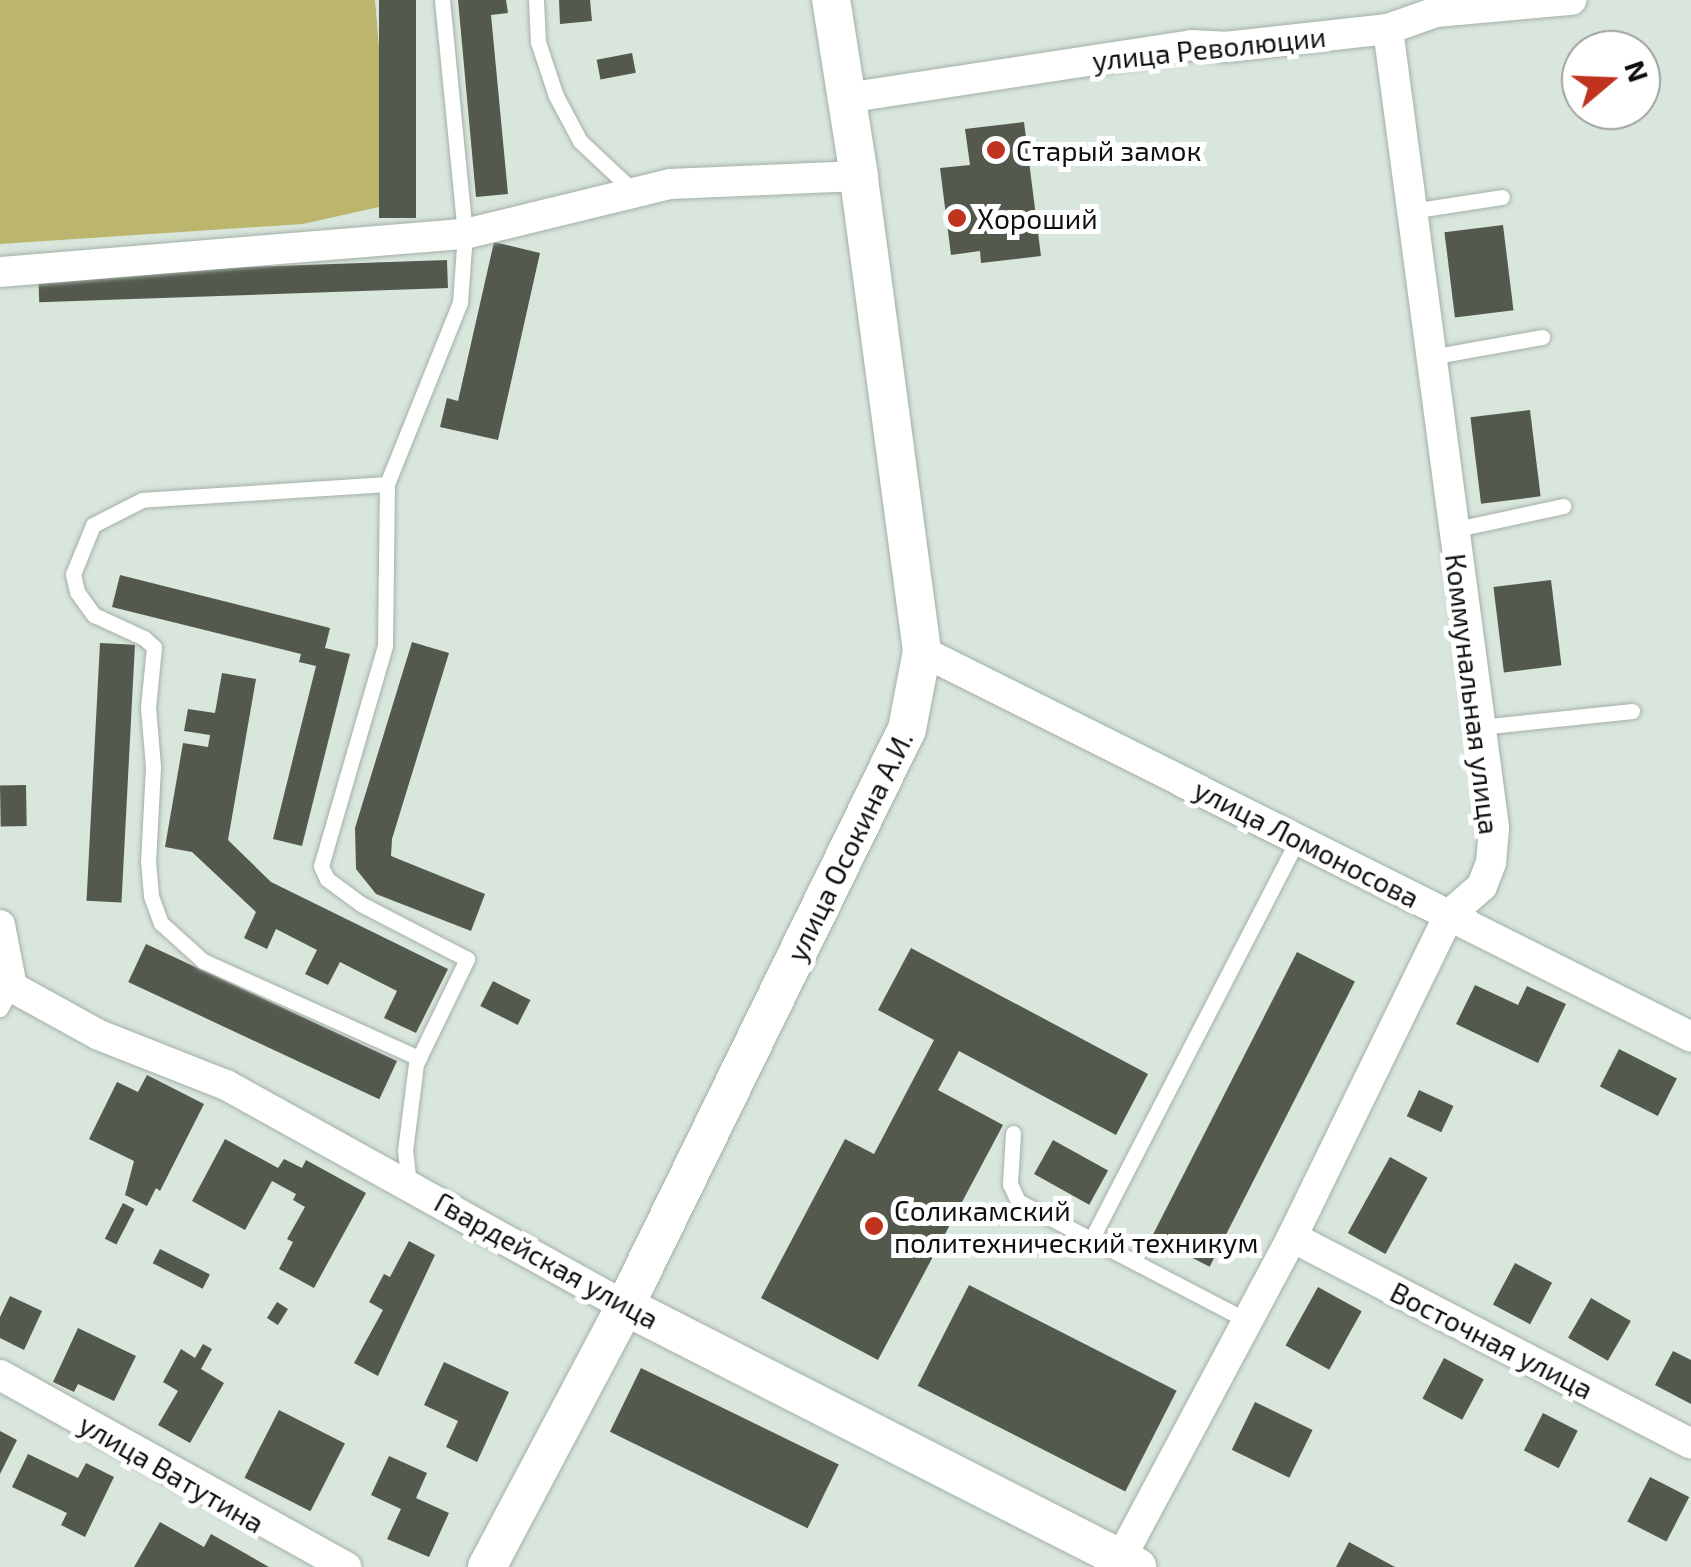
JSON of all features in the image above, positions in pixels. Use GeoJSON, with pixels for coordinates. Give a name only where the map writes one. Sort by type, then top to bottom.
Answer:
{"type":"FeatureCollection","features":[{"type":"Feature","properties":{"kind":"street","name":"улица Осокина А.И."},"geometry":{"type":"LineString","coordinates":[[487,1567],[625,1306],[907,728],[922,651],[860,176],[831,0]]}},
{"type":"Feature","properties":{"kind":"street","name":"улица Революции"},"geometry":{"type":"LineString","coordinates":[[846,98],[1191,45],[1225,46],[1388,29],[1467,5],[1571,0]]}},
{"type":"Feature","properties":{"kind":"street","name":"Коммунальная улица"},"geometry":{"type":"LineString","coordinates":[[1124,1564],[1292,1237],[1450,915],[1482,886],[1491,863],[1494,827],[1388,29]]}},
{"type":"Feature","properties":{"kind":"street"},"geometry":{"type":"LineString","coordinates":[[0,272],[465,234],[670,184],[860,176]]}},
{"type":"Feature","properties":{"kind":"street","name":"улица Ломоносова"},"geometry":{"type":"LineString","coordinates":[[922,651],[1691,1037]]}},
{"type":"Feature","properties":{"kind":"street","name":"Гвардейская улица"},"geometry":{"type":"LineString","coordinates":[[0,925],[6,998],[226,1085],[625,1306],[1124,1564]]}},
{"type":"Feature","properties":{"kind":"street","name":"Восточная улица"},"geometry":{"type":"LineString","coordinates":[[1292,1237],[1691,1444]]}},
{"type":"Feature","properties":{"kind":"street","name":"улица Ватутина"},"geometry":{"type":"LineString","coordinates":[[0,1375],[346,1567]]}},
{"type":"Feature","properties":{"kind":"lane"},"geometry":{"type":"LineString","coordinates":[[409,1183],[404,1151],[419,1058],[466,959],[362,904],[327,879],[321,866],[385,646],[387,484],[460,302],[465,234],[442,0]]}},
{"type":"Feature","properties":{"kind":"lane"},"geometry":{"type":"LineString","coordinates":[[536,0],[538,42],[556,96],[580,141],[633,191]]}},
{"type":"Feature","properties":{"kind":"lane"},"geometry":{"type":"LineString","coordinates":[[1411,211],[1502,196]]}},
{"type":"Feature","properties":{"kind":"lane"},"geometry":{"type":"LineString","coordinates":[[1430,357],[1542,337]]}},
{"type":"Feature","properties":{"kind":"lane"},"geometry":{"type":"LineString","coordinates":[[387,484],[142,500],[93,525],[73,574],[76,592],[94,615],[144,638],[154,647],[148,707],[153,767],[148,861],[151,896],[161,923],[203,961],[419,1058]]}},
{"type":"Feature","properties":{"kind":"lane"},"geometry":{"type":"LineString","coordinates":[[1452,530],[1562,506]]}},
{"type":"Feature","properties":{"kind":"lane"},"geometry":{"type":"LineString","coordinates":[[1480,728],[1632,711]]}},
{"type":"Feature","properties":{"kind":"lane"},"geometry":{"type":"LineString","coordinates":[[1092,1238],[1298,839]]}},
{"type":"Feature","properties":{"kind":"lane"},"geometry":{"type":"LineString","coordinates":[[1013,1133],[1010,1184],[1018,1202],[1248,1320]]}},
{"type":"Feature","properties":{"kind":"shaded area"},"geometry":{"type":"Polygon","coordinates":[[[0,0],[375,0],[392,204],[303,224],[0,244],[0,0]]]}},
{"type":"Feature","properties":{"kind":"building"},"geometry":{"type":"Polygon","coordinates":[[[379,0],[416,0],[416,218],[379,218],[379,0]]]}},
{"type":"Feature","properties":{"kind":"building"},"geometry":{"type":"Polygon","coordinates":[[[458,0],[506,0],[508,13],[491,15],[508,194],[476,197],[458,0]]]}},
{"type":"Feature","properties":{"kind":"building"},"geometry":{"type":"Polygon","coordinates":[[[559,0],[590,0],[592,21],[560,24],[559,0]]]}},
{"type":"Feature","properties":{"kind":"building"},"geometry":{"type":"Polygon","coordinates":[[[632,53],[636,73],[600,80],[597,60],[632,53]]]}},
{"type":"Feature","properties":{"kind":"building"},"geometry":{"type":"Polygon","coordinates":[[[1024,122],[1041,256],[981,263],[980,251],[951,255],[940,168],[970,165],[965,129],[1024,122]]]}},
{"type":"Feature","properties":{"kind":"building"},"geometry":{"type":"Polygon","coordinates":[[[1503,225],[1513,310],[1455,318],[1444,232],[1503,225]]]}},
{"type":"Feature","properties":{"kind":"building"},"geometry":{"type":"Polygon","coordinates":[[[494,242],[540,253],[498,440],[440,427],[447,398],[458,401],[494,242]]]}},
{"type":"Feature","properties":{"kind":"building"},"geometry":{"type":"Polygon","coordinates":[[[447,260],[448,288],[39,302],[38,274],[447,260]]]}},
{"type":"Feature","properties":{"kind":"building"},"geometry":{"type":"Polygon","coordinates":[[[1530,410],[1541,496],[1481,504],[1470,417],[1530,410]]]}},
{"type":"Feature","properties":{"kind":"building"},"geometry":{"type":"Polygon","coordinates":[[[120,575],[330,628],[325,648],[350,654],[302,846],[273,839],[316,666],[299,662],[301,654],[112,607],[120,575]]]}},
{"type":"Feature","properties":{"kind":"building"},"geometry":{"type":"Polygon","coordinates":[[[1551,580],[1561,665],[1504,672],[1493,587],[1551,580]]]}},
{"type":"Feature","properties":{"kind":"building"},"geometry":{"type":"Polygon","coordinates":[[[412,642],[449,653],[392,839],[391,856],[485,894],[471,931],[376,894],[356,869],[355,828],[412,642]]]}},
{"type":"Feature","properties":{"kind":"building"},"geometry":{"type":"Polygon","coordinates":[[[100,643],[135,645],[121,902],[86,901],[100,643]]]}},
{"type":"Feature","properties":{"kind":"building"},"geometry":{"type":"Polygon","coordinates":[[[222,673],[256,679],[228,840],[271,882],[448,969],[416,1033],[384,1018],[397,991],[340,962],[328,985],[305,974],[317,950],[276,929],[267,949],[244,938],[256,912],[192,852],[165,847],[183,743],[208,747],[210,735],[184,731],[188,709],[215,713],[222,673]]]}},
{"type":"Feature","properties":{"kind":"building"},"geometry":{"type":"Polygon","coordinates":[[[0,785],[26,785],[27,826],[1,826],[0,785]]]}},
{"type":"Feature","properties":{"kind":"building"},"geometry":{"type":"Polygon","coordinates":[[[146,944],[397,1061],[379,1099],[128,982],[146,944]]]}},
{"type":"Feature","properties":{"kind":"building","name":"Соликамский политехнический техникум"},"geometry":{"type":"Polygon","coordinates":[[[911,948],[1148,1074],[1116,1135],[959,1051],[938,1090],[1003,1125],[878,1360],[761,1298],[845,1139],[874,1154],[934,1040],[878,1010],[911,948]]]}},
{"type":"Feature","properties":{"kind":"building"},"geometry":{"type":"Polygon","coordinates":[[[1297,952],[1355,982],[1210,1267],[1152,1237],[1297,952]]]}},
{"type":"Feature","properties":{"kind":"building"},"geometry":{"type":"Polygon","coordinates":[[[493,981],[530,1000],[518,1025],[480,1006],[493,981]]]}},
{"type":"Feature","properties":{"kind":"building"},"geometry":{"type":"Polygon","coordinates":[[[1475,985],[1518,1005],[1527,986],[1566,1004],[1538,1063],[1456,1024],[1475,985]]]}},
{"type":"Feature","properties":{"kind":"building"},"geometry":{"type":"Polygon","coordinates":[[[1619,1049],[1677,1079],[1658,1116],[1600,1086],[1619,1049]]]}},
{"type":"Feature","properties":{"kind":"building"},"geometry":{"type":"Polygon","coordinates":[[[147,1075],[204,1104],[160,1191],[156,1188],[147,1206],[125,1195],[134,1161],[89,1139],[117,1082],[138,1092],[147,1075]]]}},
{"type":"Feature","properties":{"kind":"building"},"geometry":{"type":"Polygon","coordinates":[[[1419,1090],[1453,1106],[1441,1132],[1407,1116],[1419,1090]]]}},
{"type":"Feature","properties":{"kind":"building"},"geometry":{"type":"Polygon","coordinates":[[[225,1139],[278,1168],[284,1159],[302,1168],[306,1160],[366,1193],[314,1288],[279,1269],[293,1242],[287,1239],[305,1207],[293,1200],[296,1194],[272,1181],[245,1230],[192,1201],[225,1139]]]}},
{"type":"Feature","properties":{"kind":"building"},"geometry":{"type":"Polygon","coordinates":[[[1053,1140],[1108,1171],[1089,1205],[1034,1174],[1053,1140]]]}},
{"type":"Feature","properties":{"kind":"building"},"geometry":{"type":"Polygon","coordinates":[[[1390,1157],[1428,1178],[1385,1254],[1348,1233],[1390,1157]]]}},
{"type":"Feature","properties":{"kind":"building"},"geometry":{"type":"Polygon","coordinates":[[[123,1203],[135,1209],[116,1245],[105,1239],[123,1203]]]}},
{"type":"Feature","properties":{"kind":"building"},"geometry":{"type":"Polygon","coordinates":[[[409,1241],[435,1255],[378,1376],[354,1363],[383,1310],[369,1302],[384,1274],[390,1277],[409,1241]]]}},
{"type":"Feature","properties":{"kind":"building"},"geometry":{"type":"Polygon","coordinates":[[[160,1249],[210,1274],[203,1289],[153,1263],[160,1249]]]}},
{"type":"Feature","properties":{"kind":"building"},"geometry":{"type":"Polygon","coordinates":[[[1515,1263],[1552,1283],[1530,1324],[1493,1304],[1515,1263]]]}},
{"type":"Feature","properties":{"kind":"building"},"geometry":{"type":"Polygon","coordinates":[[[969,1285],[1177,1391],[1125,1491],[918,1386],[969,1285]]]}},
{"type":"Feature","properties":{"kind":"building"},"geometry":{"type":"Polygon","coordinates":[[[1318,1287],[1362,1311],[1329,1370],[1286,1346],[1318,1287]]]}},
{"type":"Feature","properties":{"kind":"building"},"geometry":{"type":"Polygon","coordinates":[[[10,1296],[42,1311],[24,1350],[0,1338],[0,1317],[10,1296]]]}},
{"type":"Feature","properties":{"kind":"building"},"geometry":{"type":"Polygon","coordinates":[[[1591,1298],[1631,1321],[1608,1361],[1568,1338],[1591,1298]]]}},
{"type":"Feature","properties":{"kind":"building"},"geometry":{"type":"Polygon","coordinates":[[[277,1302],[288,1309],[278,1325],[267,1318],[277,1302]]]}},
{"type":"Feature","properties":{"kind":"building"},"geometry":{"type":"Polygon","coordinates":[[[78,1328],[136,1356],[114,1401],[78,1384],[74,1392],[53,1382],[78,1328]]]}},
{"type":"Feature","properties":{"kind":"building"},"geometry":{"type":"Polygon","coordinates":[[[203,1344],[212,1349],[201,1369],[224,1383],[190,1443],[158,1425],[178,1391],[163,1382],[181,1349],[195,1358],[203,1344]]]}},
{"type":"Feature","properties":{"kind":"building"},"geometry":{"type":"Polygon","coordinates":[[[1673,1351],[1691,1360],[1691,1404],[1655,1385],[1673,1351]]]}},
{"type":"Feature","properties":{"kind":"building"},"geometry":{"type":"Polygon","coordinates":[[[1444,1358],[1484,1379],[1462,1420],[1422,1399],[1444,1358]]]}},
{"type":"Feature","properties":{"kind":"building"},"geometry":{"type":"Polygon","coordinates":[[[444,1362],[509,1392],[477,1462],[446,1447],[458,1421],[424,1405],[444,1362]]]}},
{"type":"Feature","properties":{"kind":"building"},"geometry":{"type":"Polygon","coordinates":[[[641,1368],[839,1464],[808,1528],[610,1432],[641,1368]]]}},
{"type":"Feature","properties":{"kind":"building"},"geometry":{"type":"Polygon","coordinates":[[[1255,1402],[1313,1430],[1289,1478],[1232,1450],[1255,1402]]]}},
{"type":"Feature","properties":{"kind":"building"},"geometry":{"type":"Polygon","coordinates":[[[279,1410],[345,1444],[310,1511],[244,1478],[279,1410]]]}},
{"type":"Feature","properties":{"kind":"building"},"geometry":{"type":"Polygon","coordinates":[[[1543,1413],[1578,1431],[1559,1468],[1524,1450],[1543,1413]]]}},
{"type":"Feature","properties":{"kind":"building"},"geometry":{"type":"Polygon","coordinates":[[[0,1431],[17,1440],[0,1474],[0,1431]]]}},
{"type":"Feature","properties":{"kind":"building"},"geometry":{"type":"Polygon","coordinates":[[[28,1454],[78,1478],[86,1463],[114,1477],[85,1537],[61,1525],[67,1513],[12,1487],[28,1454]]]}},
{"type":"Feature","properties":{"kind":"building"},"geometry":{"type":"Polygon","coordinates":[[[389,1456],[427,1473],[416,1498],[449,1513],[429,1557],[387,1539],[401,1509],[371,1495],[389,1456]]]}},
{"type":"Feature","properties":{"kind":"building"},"geometry":{"type":"Polygon","coordinates":[[[1650,1477],[1689,1497],[1667,1542],[1627,1522],[1650,1477]]]}},
{"type":"Feature","properties":{"kind":"building"},"geometry":{"type":"Polygon","coordinates":[[[160,1522],[204,1547],[211,1534],[269,1567],[134,1567],[160,1522]]]}},
{"type":"Feature","properties":{"kind":"building"},"geometry":{"type":"Polygon","coordinates":[[[1349,1542],[1395,1567],[1336,1567],[1349,1542]]]}},
{"type":"Feature","properties":{"kind":"place","name":"Старый замок"},"geometry":{"type":"Point","coordinates":[996,150]}},
{"type":"Feature","properties":{"kind":"place","name":"Хороший"},"geometry":{"type":"Point","coordinates":[957,218]}},
{"type":"Feature","properties":{"kind":"place","name":"Соликамский политехнический техникум"},"geometry":{"type":"Point","coordinates":[874,1226]}}]}
